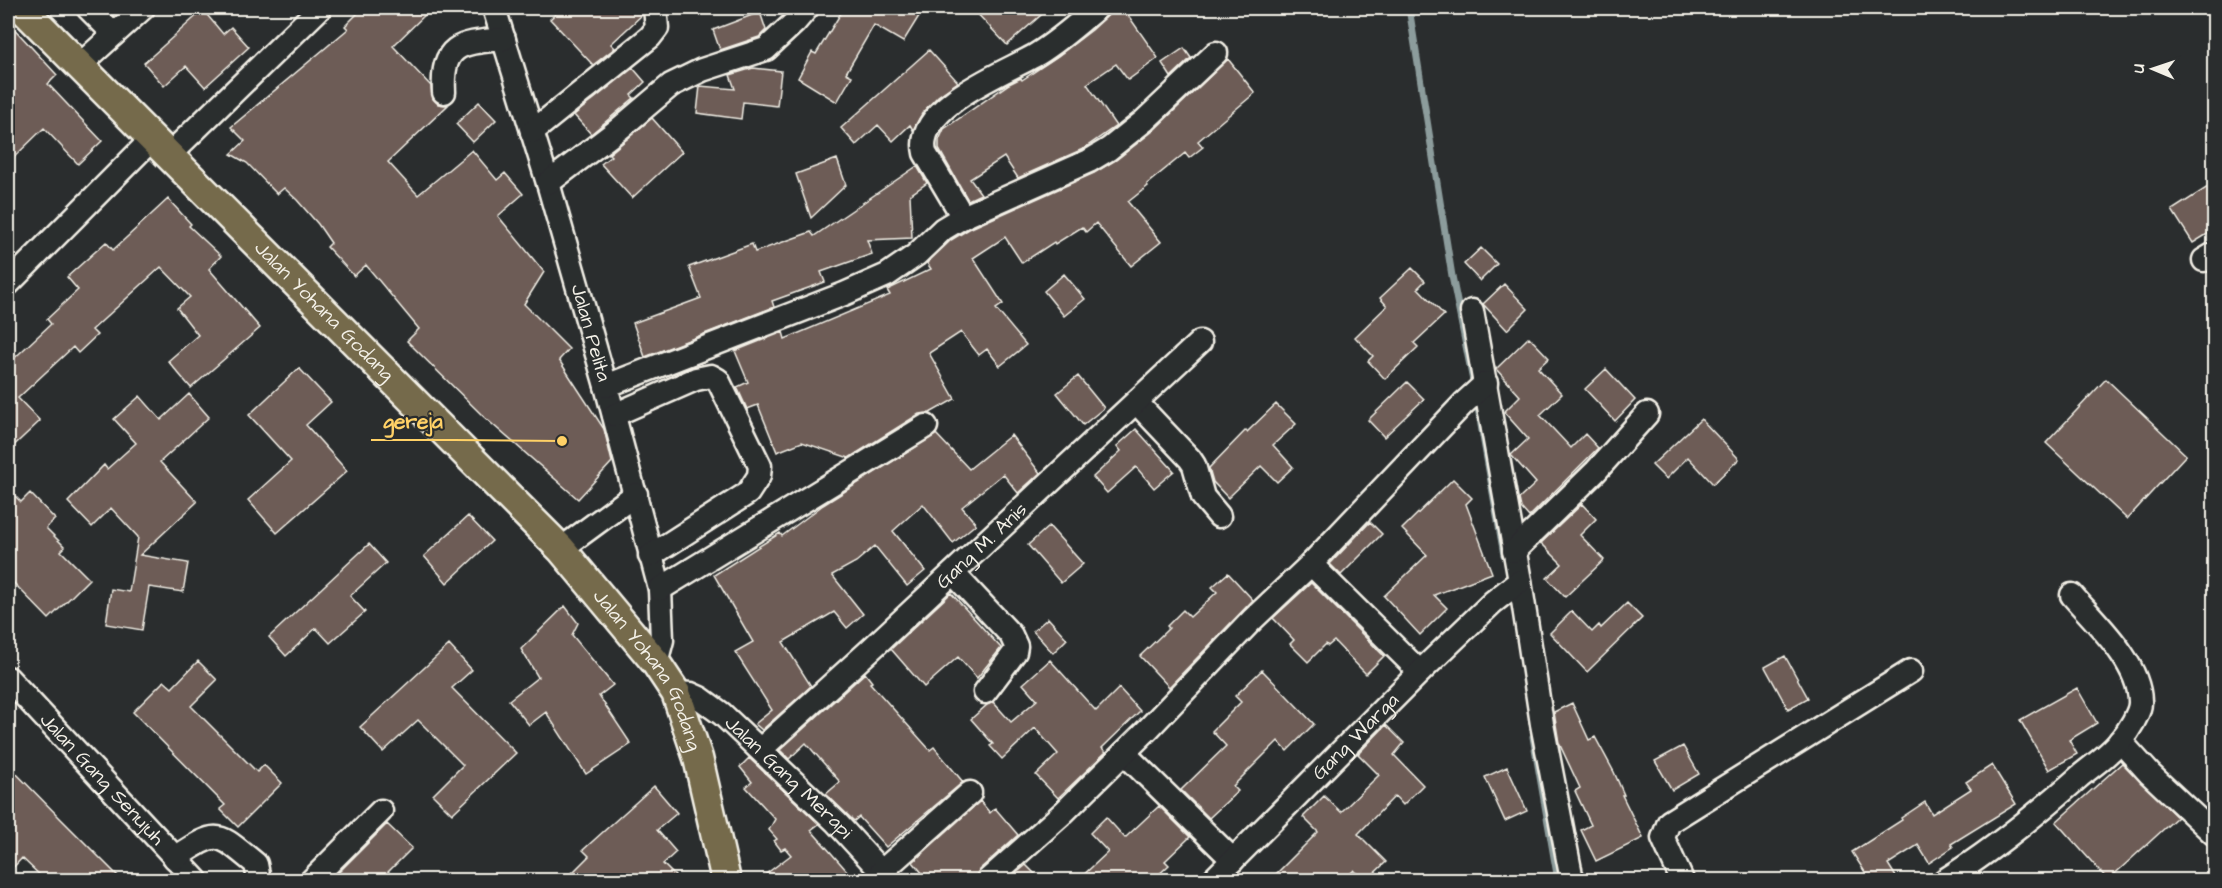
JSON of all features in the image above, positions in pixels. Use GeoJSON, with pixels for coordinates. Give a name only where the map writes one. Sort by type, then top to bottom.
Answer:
{"type":"FeatureCollection","features":[{"type":"Feature","properties":{"kind":"main road","name":"Jalan Yohana Godang"},"geometry":{"type":"LineString","coordinates":[[22,8],[561,549],[656,663],[676,693],[698,758],[726,880]]}},
{"type":"Feature","properties":{"kind":"street"},"geometry":{"type":"LineString","coordinates":[[88,8],[114,34]]}},
{"type":"Feature","properties":{"kind":"street"},"geometry":{"type":"LineString","coordinates":[[80,65],[142,8]]}},
{"type":"Feature","properties":{"kind":"street"},"geometry":{"type":"LineString","coordinates":[[8,284],[161,146],[320,8]]}},
{"type":"Feature","properties":{"kind":"street","name":"Jalan Pelita"},"geometry":{"type":"LineString","coordinates":[[494,8],[548,183],[636,494],[660,589],[662,640],[656,663]]}},
{"type":"Feature","properties":{"kind":"street"},"geometry":{"type":"LineString","coordinates":[[532,132],[650,37],[657,28],[655,8]]}},
{"type":"Feature","properties":{"kind":"street"},"geometry":{"type":"LineString","coordinates":[[548,183],[619,129],[671,85],[702,70],[766,49],[807,8]]}},
{"type":"Feature","properties":{"kind":"street"},"geometry":{"type":"LineString","coordinates":[[963,217],[925,153],[922,143],[931,122],[974,86],[1034,56],[1096,8]]}},
{"type":"Feature","properties":{"kind":"street"},"geometry":{"type":"LineString","coordinates":[[444,92],[442,72],[447,60],[456,49],[470,43],[504,39]]}},
{"type":"Feature","properties":{"kind":"street"},"geometry":{"type":"LineString","coordinates":[[606,386],[844,294],[887,275],[916,255],[943,229],[963,217],[1089,161],[1109,148],[1144,121],[1216,53]]}},
{"type":"Feature","properties":{"kind":"street"},"geometry":{"type":"LineString","coordinates":[[1472,311],[1476,391],[1514,550],[1512,586],[1572,880]]}},
{"type":"Feature","properties":{"kind":"street","name":"Gang M. Anis"},"geometry":{"type":"LineString","coordinates":[[761,750],[1200,342]]}},
{"type":"Feature","properties":{"kind":"street"},"geometry":{"type":"LineString","coordinates":[[614,415],[696,379],[711,376],[718,380],[759,466],[759,476],[748,493],[650,556]]}},
{"type":"Feature","properties":{"kind":"street"},"geometry":{"type":"LineString","coordinates":[[988,880],[1063,813],[1124,753],[1252,620],[1311,564],[1476,391]]}},
{"type":"Feature","properties":{"kind":"street"},"geometry":{"type":"LineString","coordinates":[[1136,402],[1190,459],[1194,465],[1203,497],[1219,516]]}},
{"type":"Feature","properties":{"kind":"street"},"geometry":{"type":"LineString","coordinates":[[1514,550],[1596,471],[1647,414]]}},
{"type":"Feature","properties":{"kind":"street"},"geometry":{"type":"LineString","coordinates":[[660,589],[926,426]]}},
{"type":"Feature","properties":{"kind":"street"},"geometry":{"type":"LineString","coordinates":[[561,549],[636,494]]}},
{"type":"Feature","properties":{"kind":"street"},"geometry":{"type":"LineString","coordinates":[[1311,564],[1420,672]]}},
{"type":"Feature","properties":{"kind":"street"},"geometry":{"type":"LineString","coordinates":[[953,573],[1011,635],[1016,646],[1015,652],[985,692]]}},
{"type":"Feature","properties":{"kind":"street","name":"Gang Warga"},"geometry":{"type":"LineString","coordinates":[[1213,880],[1420,672],[1512,586]]}},
{"type":"Feature","properties":{"kind":"street"},"geometry":{"type":"LineString","coordinates":[[1945,880],[2000,843],[2120,741],[2140,704],[2136,677],[2126,660],[2072,595]]}},
{"type":"Feature","properties":{"kind":"street"},"geometry":{"type":"LineString","coordinates":[[1682,880],[1663,838],[1669,822],[1911,671]]}},
{"type":"Feature","properties":{"kind":"street","name":"Jalan Gang Senujuh"},"geometry":{"type":"LineString","coordinates":[[8,678],[196,880]]}},
{"type":"Feature","properties":{"kind":"street","name":"Jalan Gang Merapi"},"geometry":{"type":"LineString","coordinates":[[676,693],[691,694],[700,698],[722,714],[836,822],[885,876]]}},
{"type":"Feature","properties":{"kind":"street"},"geometry":{"type":"LineString","coordinates":[[2120,741],[2150,774],[2214,834]]}},
{"type":"Feature","properties":{"kind":"street"},"geometry":{"type":"LineString","coordinates":[[1124,753],[1233,860]]}},
{"type":"Feature","properties":{"kind":"street"},"geometry":{"type":"LineString","coordinates":[[885,876],[970,793]]}},
{"type":"Feature","properties":{"kind":"street"},"geometry":{"type":"LineString","coordinates":[[312,880],[381,811]]}},
{"type":"Feature","properties":{"kind":"street"},"geometry":{"type":"LineString","coordinates":[[175,858],[211,837],[223,838],[256,864],[259,880]]}},
{"type":"Feature","properties":{"kind":"building"},"geometry":{"type":"Polygon","coordinates":[[[363,8],[432,8],[393,46],[431,86],[433,99],[438,104],[448,105],[388,162],[418,195],[472,150],[497,180],[505,173],[523,194],[498,216],[544,272],[524,304],[569,349],[559,360],[604,429],[612,462],[578,499],[484,417],[407,341],[419,329],[366,265],[354,276],[327,247],[331,243],[297,200],[284,188],[277,194],[247,163],[231,154],[245,141],[231,127],[348,29],[345,26],[363,8]]]}},
{"type":"Feature","properties":{"kind":"building"},"geometry":{"type":"Polygon","coordinates":[[[562,8],[642,8],[642,15],[611,44],[615,48],[593,65],[550,19],[562,8]]]}},
{"type":"Feature","properties":{"kind":"building"},"geometry":{"type":"Polygon","coordinates":[[[844,8],[924,8],[903,42],[874,25],[846,73],[852,76],[837,102],[798,78],[812,52],[816,54],[844,8]]]}},
{"type":"Feature","properties":{"kind":"building"},"geometry":{"type":"Polygon","coordinates":[[[972,8],[1049,8],[1007,45],[972,8]]]}},
{"type":"Feature","properties":{"kind":"building"},"geometry":{"type":"Polygon","coordinates":[[[1116,8],[1123,8],[1158,58],[1128,80],[1116,64],[1087,84],[1116,126],[1083,149],[1018,178],[1004,157],[970,179],[981,194],[968,200],[939,149],[939,140],[944,129],[1009,84],[1021,78],[1022,80],[1058,56],[1116,8]]]}},
{"type":"Feature","properties":{"kind":"building"},"geometry":{"type":"Polygon","coordinates":[[[203,10],[223,34],[231,27],[249,47],[205,87],[186,66],[164,86],[144,63],[203,10]]]}},
{"type":"Feature","properties":{"kind":"building"},"geometry":{"type":"Polygon","coordinates":[[[760,12],[766,30],[759,37],[720,50],[713,30],[760,12]]]}},
{"type":"Feature","properties":{"kind":"building"},"geometry":{"type":"Polygon","coordinates":[[[8,22],[57,75],[48,84],[102,141],[78,164],[44,128],[8,163],[8,22]]]}},
{"type":"Feature","properties":{"kind":"building"},"geometry":{"type":"Polygon","coordinates":[[[1184,48],[1191,58],[1171,77],[1162,63],[1184,48]]]}},
{"type":"Feature","properties":{"kind":"building"},"geometry":{"type":"Polygon","coordinates":[[[929,50],[958,82],[938,96],[923,112],[913,130],[910,125],[893,141],[878,125],[856,145],[841,128],[929,50]]]}},
{"type":"Feature","properties":{"kind":"building"},"geometry":{"type":"Polygon","coordinates":[[[1228,59],[1255,93],[1198,141],[1203,147],[1189,158],[1185,153],[1128,202],[1161,242],[1131,266],[1096,223],[1086,232],[1082,227],[1055,244],[1054,242],[1022,263],[1005,237],[973,258],[1003,304],[996,309],[1026,345],[1000,366],[987,349],[979,355],[961,332],[929,353],[955,399],[930,413],[919,414],[849,458],[802,442],[777,452],[758,405],[747,409],[737,387],[748,382],[735,351],[783,332],[785,339],[890,295],[887,290],[931,269],[927,263],[951,240],[969,229],[1094,173],[1116,160],[1153,131],[1228,59]]]}},
{"type":"Feature","properties":{"kind":"building"},"geometry":{"type":"Polygon","coordinates":[[[633,68],[645,82],[631,95],[634,98],[591,134],[574,115],[633,68]]]}},
{"type":"Feature","properties":{"kind":"building"},"geometry":{"type":"Polygon","coordinates":[[[753,68],[781,71],[777,106],[743,102],[741,119],[697,113],[700,86],[735,89],[730,75],[753,68]]]}},
{"type":"Feature","properties":{"kind":"building"},"geometry":{"type":"Polygon","coordinates":[[[479,102],[496,120],[473,142],[456,124],[479,102]]]}},
{"type":"Feature","properties":{"kind":"building"},"geometry":{"type":"Polygon","coordinates":[[[652,118],[682,152],[632,198],[601,164],[611,156],[609,154],[652,118]]]}},
{"type":"Feature","properties":{"kind":"building"},"geometry":{"type":"Polygon","coordinates":[[[837,159],[846,185],[811,218],[796,174],[837,159]]]}},
{"type":"Feature","properties":{"kind":"building"},"geometry":{"type":"Polygon","coordinates":[[[917,166],[927,183],[910,195],[912,238],[867,240],[872,254],[821,272],[825,282],[772,301],[774,307],[645,357],[633,323],[701,298],[689,267],[752,244],[755,252],[811,232],[814,236],[917,166]]]}},
{"type":"Feature","properties":{"kind":"building"},"geometry":{"type":"Polygon","coordinates":[[[2214,183],[2214,230],[2193,243],[2172,210],[2214,183]]]}},
{"type":"Feature","properties":{"kind":"building"},"geometry":{"type":"Polygon","coordinates":[[[168,199],[191,224],[189,226],[221,256],[209,269],[260,328],[191,388],[168,361],[198,335],[177,308],[190,297],[161,267],[92,330],[97,335],[78,353],[73,347],[18,398],[40,421],[8,451],[8,364],[51,324],[47,319],[78,290],[67,277],[106,242],[113,250],[168,199]]]}},
{"type":"Feature","properties":{"kind":"building"},"geometry":{"type":"Polygon","coordinates":[[[1481,248],[1497,264],[1480,281],[1464,264],[1481,248]]]}},
{"type":"Feature","properties":{"kind":"building"},"geometry":{"type":"Polygon","coordinates":[[[1412,268],[1425,281],[1418,288],[1444,315],[1414,343],[1418,347],[1385,379],[1368,361],[1373,356],[1355,337],[1387,306],[1380,298],[1412,268]]]}},
{"type":"Feature","properties":{"kind":"building"},"geometry":{"type":"Polygon","coordinates":[[[1064,274],[1085,299],[1064,316],[1044,291],[1064,274]]]}},
{"type":"Feature","properties":{"kind":"building"},"geometry":{"type":"Polygon","coordinates":[[[1504,284],[1528,309],[1507,330],[1483,304],[1504,284]]]}},
{"type":"Feature","properties":{"kind":"building"},"geometry":{"type":"Polygon","coordinates":[[[1529,337],[1549,358],[1538,368],[1562,394],[1540,415],[1571,448],[1585,434],[1598,448],[1529,517],[1521,508],[1519,499],[1536,483],[1511,455],[1528,439],[1504,412],[1520,396],[1496,369],[1529,337]]]}},
{"type":"Feature","properties":{"kind":"building"},"geometry":{"type":"Polygon","coordinates":[[[299,368],[331,402],[306,425],[347,471],[277,533],[248,500],[291,461],[249,415],[299,368]]]}},
{"type":"Feature","properties":{"kind":"building"},"geometry":{"type":"Polygon","coordinates":[[[1606,369],[1635,400],[1615,421],[1585,389],[1606,369]]]}},
{"type":"Feature","properties":{"kind":"building"},"geometry":{"type":"Polygon","coordinates":[[[1078,376],[1104,408],[1083,425],[1057,393],[1078,376]]]}},
{"type":"Feature","properties":{"kind":"building"},"geometry":{"type":"Polygon","coordinates":[[[2106,379],[2186,455],[2127,519],[2046,443],[2106,379]]]}},
{"type":"Feature","properties":{"kind":"building"},"geometry":{"type":"Polygon","coordinates":[[[1407,382],[1424,399],[1384,437],[1368,420],[1407,382]]]}},
{"type":"Feature","properties":{"kind":"building"},"geometry":{"type":"Polygon","coordinates":[[[189,394],[209,417],[160,462],[197,502],[140,555],[188,563],[183,592],[149,587],[142,630],[106,624],[111,589],[129,592],[138,537],[111,508],[92,527],[68,502],[104,465],[107,469],[136,443],[114,419],[140,396],[161,420],[189,394]]]}},
{"type":"Feature","properties":{"kind":"building"},"geometry":{"type":"Polygon","coordinates":[[[1276,404],[1296,424],[1273,445],[1293,467],[1277,482],[1261,466],[1228,498],[1213,482],[1209,468],[1246,430],[1247,432],[1276,404]]]}},
{"type":"Feature","properties":{"kind":"building"},"geometry":{"type":"Polygon","coordinates":[[[1701,419],[1739,459],[1713,484],[1688,457],[1666,479],[1652,465],[1701,419]]]}},
{"type":"Feature","properties":{"kind":"building"},"geometry":{"type":"Polygon","coordinates":[[[1136,429],[1174,471],[1154,488],[1136,467],[1107,493],[1093,477],[1121,451],[1117,446],[1136,429]]]}},
{"type":"Feature","properties":{"kind":"building"},"geometry":{"type":"Polygon","coordinates":[[[936,434],[969,469],[1011,435],[1040,473],[1018,493],[1003,474],[962,507],[976,524],[953,543],[923,504],[893,531],[925,571],[907,586],[875,546],[856,562],[832,575],[863,614],[847,628],[834,612],[783,642],[811,686],[762,730],[755,724],[772,710],[735,652],[753,642],[714,575],[780,533],[782,536],[823,505],[936,434]]]}},
{"type":"Feature","properties":{"kind":"building"},"geometry":{"type":"Polygon","coordinates":[[[1453,479],[1472,498],[1466,504],[1492,573],[1434,595],[1447,608],[1420,635],[1384,596],[1427,555],[1402,529],[1453,479]]]}},
{"type":"Feature","properties":{"kind":"building"},"geometry":{"type":"Polygon","coordinates":[[[8,489],[21,502],[30,493],[55,519],[46,528],[65,547],[61,551],[89,579],[49,619],[8,577],[8,489]]]}},
{"type":"Feature","properties":{"kind":"building"},"geometry":{"type":"Polygon","coordinates":[[[1582,504],[1596,519],[1580,535],[1604,560],[1565,597],[1547,578],[1562,564],[1541,543],[1582,504]]]}},
{"type":"Feature","properties":{"kind":"building"},"geometry":{"type":"Polygon","coordinates":[[[468,516],[492,541],[447,583],[424,556],[468,516]]]}},
{"type":"Feature","properties":{"kind":"building"},"geometry":{"type":"Polygon","coordinates":[[[1370,522],[1382,534],[1341,575],[1330,564],[1370,522]]]}},
{"type":"Feature","properties":{"kind":"building"},"geometry":{"type":"Polygon","coordinates":[[[1049,526],[1083,564],[1061,583],[1028,545],[1049,526]]]}},
{"type":"Feature","properties":{"kind":"building"},"geometry":{"type":"Polygon","coordinates":[[[369,544],[386,563],[350,596],[365,612],[330,643],[316,628],[286,656],[269,637],[369,544]]]}},
{"type":"Feature","properties":{"kind":"building"},"geometry":{"type":"Polygon","coordinates":[[[1228,573],[1253,600],[1169,687],[1140,656],[1169,628],[1167,626],[1183,610],[1190,617],[1217,592],[1212,587],[1228,573]]]}},
{"type":"Feature","properties":{"kind":"building"},"geometry":{"type":"Polygon","coordinates":[[[1311,583],[1384,656],[1366,674],[1334,641],[1328,646],[1326,644],[1308,662],[1290,644],[1294,640],[1273,618],[1311,583]]]}},
{"type":"Feature","properties":{"kind":"building"},"geometry":{"type":"Polygon","coordinates":[[[951,593],[1001,648],[977,678],[958,657],[924,687],[891,649],[951,593]]]}},
{"type":"Feature","properties":{"kind":"building"},"geometry":{"type":"Polygon","coordinates":[[[1627,603],[1642,618],[1587,672],[1550,633],[1572,611],[1592,632],[1599,625],[1601,628],[1627,603]]]}},
{"type":"Feature","properties":{"kind":"building"},"geometry":{"type":"Polygon","coordinates":[[[565,606],[578,623],[572,635],[613,685],[599,696],[631,744],[586,774],[546,712],[529,725],[509,700],[538,677],[521,649],[565,606]]]}},
{"type":"Feature","properties":{"kind":"building"},"geometry":{"type":"Polygon","coordinates":[[[1048,618],[1067,639],[1053,653],[1033,631],[1048,618]]]}},
{"type":"Feature","properties":{"kind":"building"},"geometry":{"type":"Polygon","coordinates":[[[449,645],[472,670],[452,688],[516,753],[452,814],[433,795],[463,765],[418,720],[383,752],[360,727],[449,645]]]}},
{"type":"Feature","properties":{"kind":"building"},"geometry":{"type":"Polygon","coordinates":[[[1785,656],[1808,698],[1788,709],[1765,667],[1785,656]]]}},
{"type":"Feature","properties":{"kind":"building"},"geometry":{"type":"Polygon","coordinates":[[[1050,660],[1096,711],[1119,688],[1140,711],[1102,748],[1106,752],[1058,798],[1036,775],[1058,754],[1035,728],[1002,759],[990,746],[993,744],[971,719],[993,702],[1011,722],[1037,700],[1023,684],[1050,660]]]}},
{"type":"Feature","properties":{"kind":"building"},"geometry":{"type":"Polygon","coordinates":[[[198,661],[217,680],[191,706],[257,772],[264,765],[282,783],[238,827],[220,809],[225,805],[133,712],[164,681],[172,688],[198,661]]]}},
{"type":"Feature","properties":{"kind":"building"},"geometry":{"type":"Polygon","coordinates":[[[1262,670],[1314,724],[1287,751],[1278,741],[1233,786],[1238,791],[1209,818],[1181,790],[1226,746],[1212,731],[1241,702],[1235,696],[1262,670]]]}},
{"type":"Feature","properties":{"kind":"building"},"geometry":{"type":"Polygon","coordinates":[[[865,673],[872,682],[870,683],[930,750],[934,747],[963,782],[886,847],[859,817],[854,821],[826,794],[840,782],[806,743],[789,759],[780,750],[865,673]]]}},
{"type":"Feature","properties":{"kind":"building"},"geometry":{"type":"Polygon","coordinates":[[[2077,688],[2097,723],[2069,740],[2077,754],[2049,770],[2020,720],[2077,688]]]}},
{"type":"Feature","properties":{"kind":"building"},"geometry":{"type":"Polygon","coordinates":[[[1572,703],[1589,740],[1595,737],[1614,772],[1624,795],[1622,795],[1643,838],[1596,861],[1581,830],[1591,825],[1575,791],[1580,788],[1559,743],[1554,712],[1572,703]]]}},
{"type":"Feature","properties":{"kind":"building"},"geometry":{"type":"Polygon","coordinates":[[[1386,725],[1404,743],[1394,755],[1423,785],[1403,805],[1395,796],[1358,834],[1386,862],[1367,880],[1364,880],[1354,870],[1344,880],[1270,880],[1318,832],[1303,817],[1324,796],[1341,812],[1379,775],[1358,754],[1386,725]]]}},
{"type":"Feature","properties":{"kind":"building"},"geometry":{"type":"Polygon","coordinates":[[[1683,746],[1699,774],[1672,790],[1655,761],[1683,746]]]}},
{"type":"Feature","properties":{"kind":"building"},"geometry":{"type":"Polygon","coordinates":[[[749,758],[819,824],[811,830],[855,880],[758,880],[791,855],[785,848],[781,850],[774,841],[777,839],[769,830],[775,819],[746,787],[752,782],[740,767],[749,758]]]}},
{"type":"Feature","properties":{"kind":"building"},"geometry":{"type":"Polygon","coordinates":[[[2122,763],[2177,817],[2108,880],[2056,822],[2122,763]]]}},
{"type":"Feature","properties":{"kind":"building"},"geometry":{"type":"Polygon","coordinates":[[[8,765],[122,880],[45,880],[22,858],[8,873],[8,765]]]}},
{"type":"Feature","properties":{"kind":"building"},"geometry":{"type":"Polygon","coordinates":[[[1992,765],[2016,804],[1951,844],[1953,847],[1929,863],[1918,845],[1888,864],[1898,880],[1870,880],[1852,852],[1902,820],[1901,818],[1925,802],[1932,814],[1971,789],[1966,782],[1992,765]]]}},
{"type":"Feature","properties":{"kind":"building"},"geometry":{"type":"Polygon","coordinates":[[[1507,767],[1527,811],[1505,821],[1485,777],[1507,767]]]}},
{"type":"Feature","properties":{"kind":"building"},"geometry":{"type":"Polygon","coordinates":[[[654,786],[677,813],[657,830],[676,852],[663,864],[679,880],[565,880],[589,856],[583,850],[654,786]]]}},
{"type":"Feature","properties":{"kind":"building"},"geometry":{"type":"Polygon","coordinates":[[[980,801],[990,813],[995,808],[1018,835],[979,870],[975,880],[928,880],[913,862],[980,801]]]}},
{"type":"Feature","properties":{"kind":"building"},"geometry":{"type":"Polygon","coordinates":[[[1159,806],[1190,837],[1165,861],[1169,865],[1153,880],[1078,880],[1108,852],[1090,833],[1106,817],[1125,838],[1159,806]]]}},
{"type":"Feature","properties":{"kind":"building"},"geometry":{"type":"Polygon","coordinates":[[[387,824],[412,848],[380,880],[331,880],[387,824]]]}},
{"type":"Feature","properties":{"kind":"building"},"geometry":{"type":"Polygon","coordinates":[[[1026,865],[1041,880],[1008,880],[1026,865]]]}},
{"type":"Feature","properties":{"kind":"waterway"},"geometry":{"type":"LineString","coordinates":[[1409,8],[1452,276],[1474,386]]}},
{"type":"Feature","properties":{"kind":"waterway"},"geometry":{"type":"LineString","coordinates":[[1476,397],[1504,555]]}},
{"type":"Feature","properties":{"kind":"waterway"},"geometry":{"type":"LineString","coordinates":[[1533,737],[1558,880]]}},
{"type":"Feature","properties":{"kind":"place","name":"gereja"},"geometry":{"type":"Point","coordinates":[562,441]}}]}
